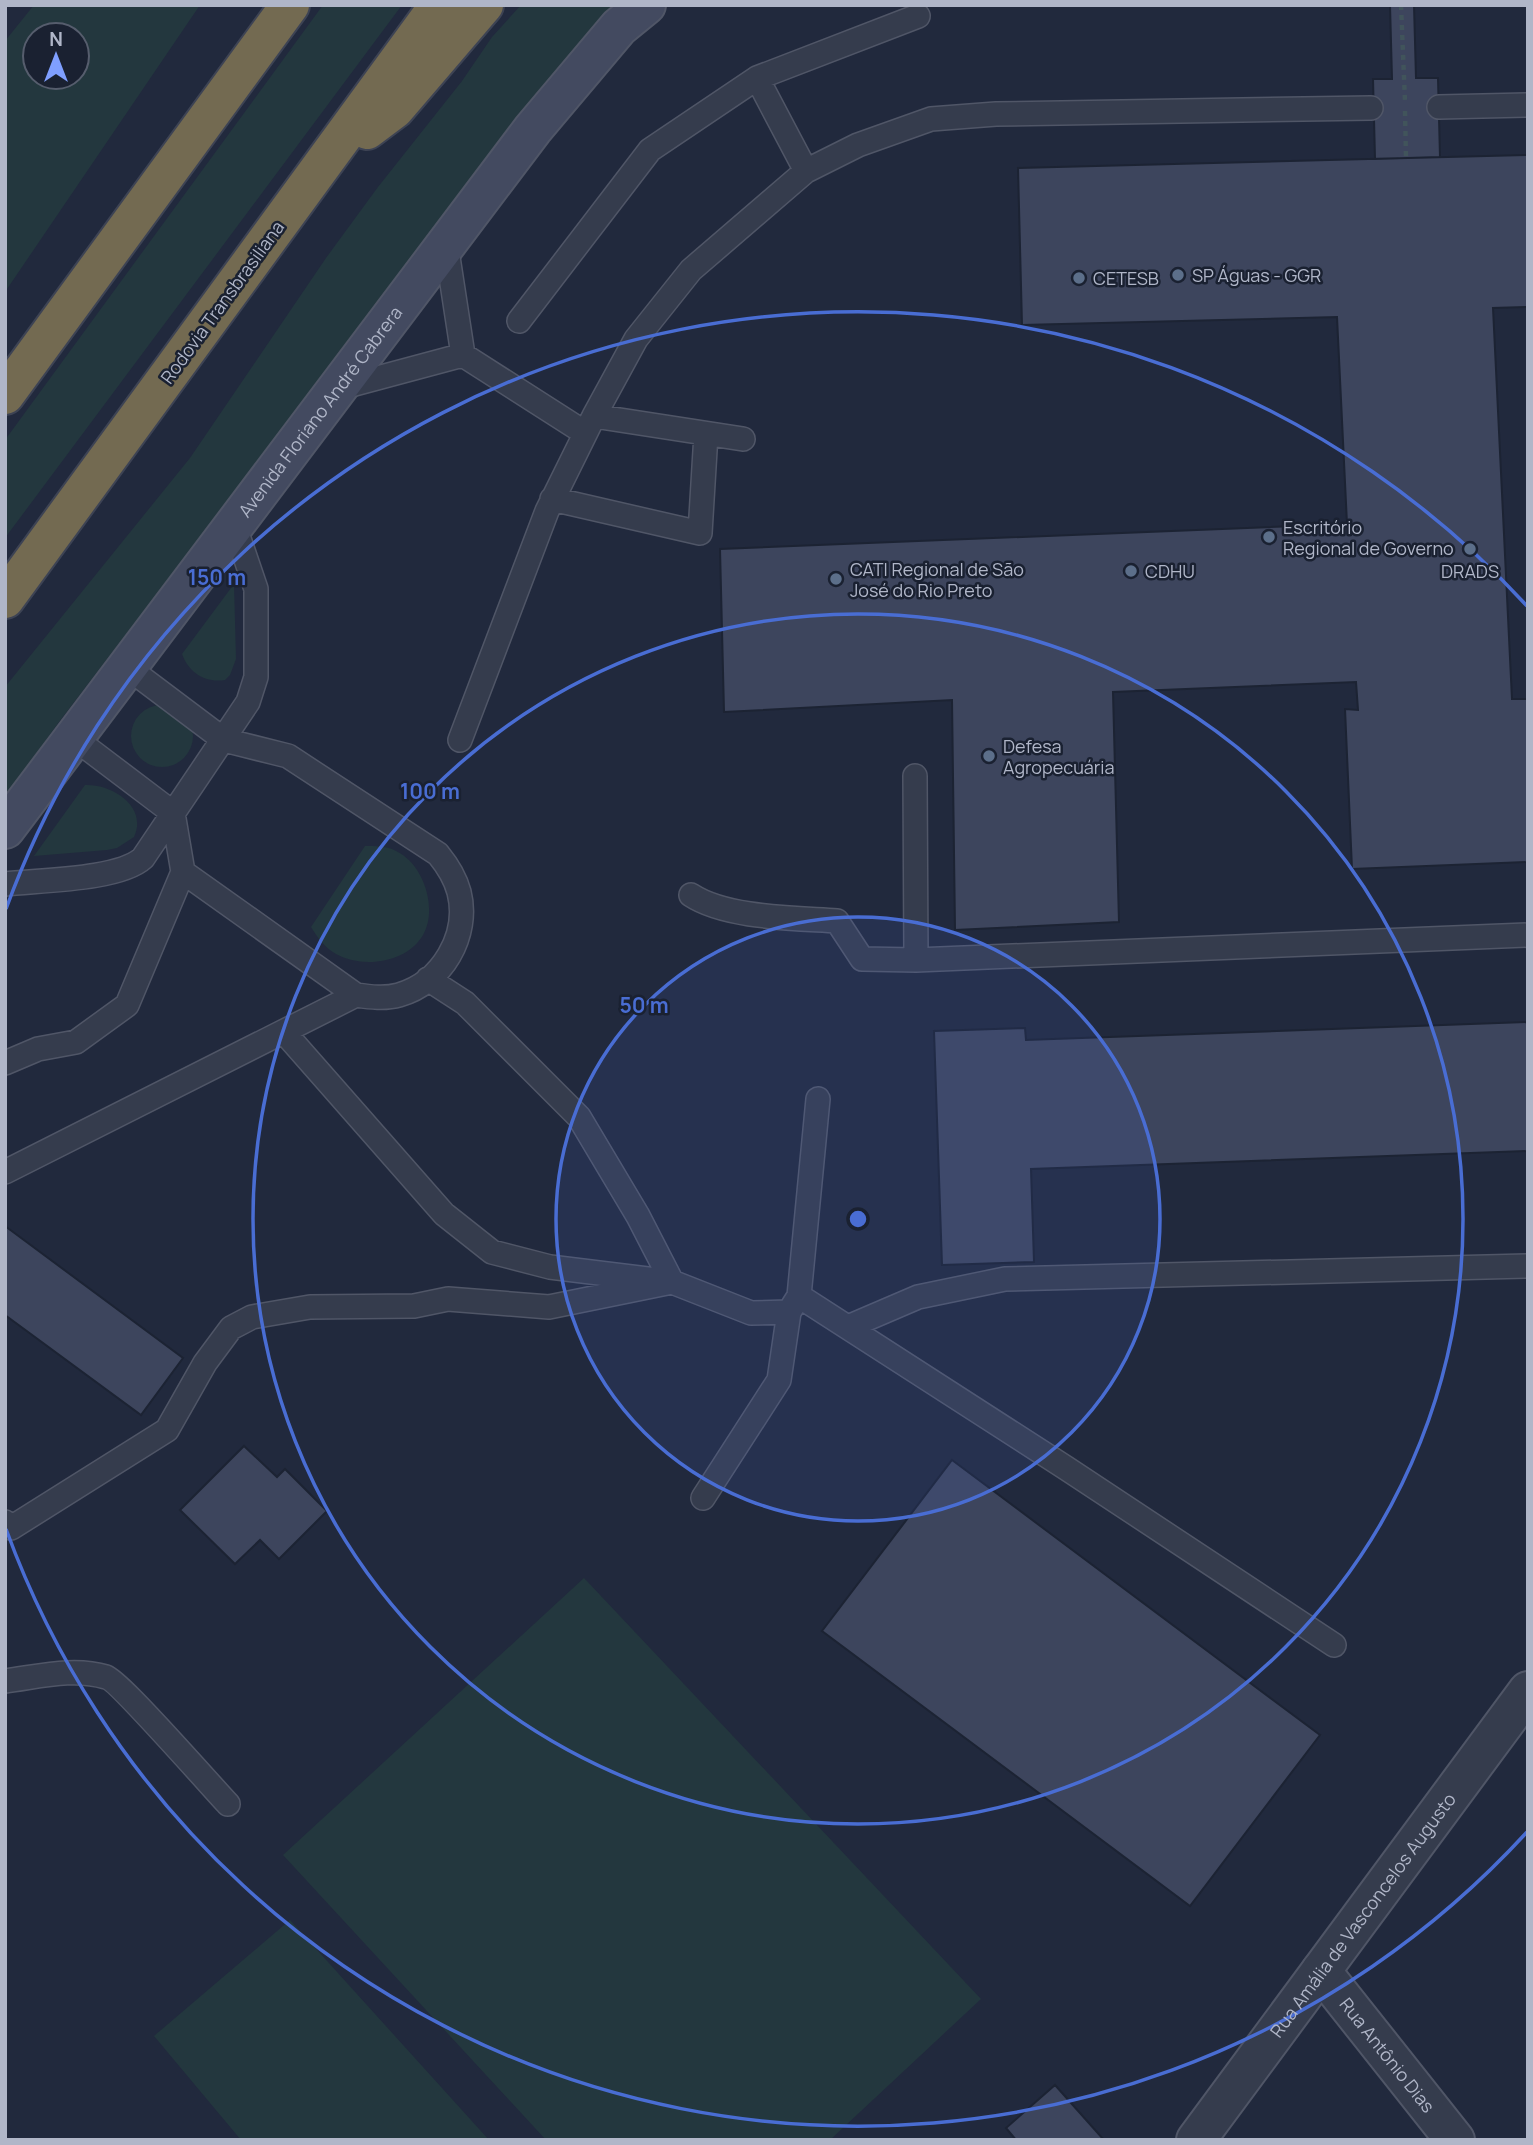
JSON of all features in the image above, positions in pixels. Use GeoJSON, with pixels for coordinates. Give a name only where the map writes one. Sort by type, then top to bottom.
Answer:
{"type":"FeatureCollection","features":[{"type":"Feature","properties":{"kind":"highway"},"geometry":{"type":"LineString","coordinates":[[243,68],[266,5]]}},
{"type":"Feature","properties":{"kind":"highway"},"geometry":{"type":"LineString","coordinates":[[5,395],[290,5]]}},
{"type":"Feature","properties":{"kind":"highway","name":"Rodovia Transbrasiliana"},"geometry":{"type":"LineString","coordinates":[[5,599],[439,5]]}},
{"type":"Feature","properties":{"kind":"highway"},"geometry":{"type":"LineString","coordinates":[[326,160],[396,109],[484,5]]}},
{"type":"Feature","properties":{"kind":"main road","name":"Avenida Floriano André Cabrera"},"geometry":{"type":"LineString","coordinates":[[5,829],[533,129],[620,27],[646,5]]}},
{"type":"Feature","properties":{"kind":"street","name":"Rua Amália de Vasconcelos Augusto"},"geometry":{"type":"LineString","coordinates":[[1196,2140],[1528,1691]]}},
{"type":"Feature","properties":{"kind":"street","name":"Rua Antônio Dias"},"geometry":{"type":"LineString","coordinates":[[1321,1971],[1455,2140]]}},
{"type":"Feature","properties":{"kind":"lane"},"geometry":{"type":"LineString","coordinates":[[519,321],[650,150],[757,79],[918,16]]}},
{"type":"Feature","properties":{"kind":"lane"},"geometry":{"type":"LineString","coordinates":[[757,79],[806,171]]}},
{"type":"Feature","properties":{"kind":"lane"},"geometry":{"type":"LineString","coordinates":[[1439,107],[1528,105]]}},
{"type":"Feature","properties":{"kind":"lane"},"geometry":{"type":"LineString","coordinates":[[460,740],[552,499],[636,339],[691,270],[806,171],[858,145],[931,119],[996,114],[1371,108]]}},
{"type":"Feature","properties":{"kind":"lane"},"geometry":{"type":"LineString","coordinates":[[446,244],[463,355]]}},
{"type":"Feature","properties":{"kind":"lane"},"geometry":{"type":"LineString","coordinates":[[337,388],[463,355],[590,425],[743,439]]}},
{"type":"Feature","properties":{"kind":"lane"},"geometry":{"type":"LineString","coordinates":[[552,499],[700,533],[706,434]]}},
{"type":"Feature","properties":{"kind":"lane"},"geometry":{"type":"LineString","coordinates":[[5,884],[107,873],[134,866],[143,858],[224,740],[248,702],[256,677],[256,589],[234,524]]}},
{"type":"Feature","properties":{"kind":"lane"},"geometry":{"type":"LineString","coordinates":[[127,667],[224,740],[288,756],[438,854],[451,872],[459,892],[461,913],[458,935],[450,955],[419,986],[399,995],[377,998],[356,995],[183,872]]}},
{"type":"Feature","properties":{"kind":"lane"},"geometry":{"type":"LineString","coordinates":[[5,1063],[38,1049],[76,1042],[127,1005],[183,872],[173,813],[74,738]]}},
{"type":"Feature","properties":{"kind":"lane"},"geometry":{"type":"LineString","coordinates":[[915,776],[916,960]]}},
{"type":"Feature","properties":{"kind":"lane"},"geometry":{"type":"LineString","coordinates":[[691,895],[707,906],[772,916],[837,921],[862,959],[916,960],[1528,935]]}},
{"type":"Feature","properties":{"kind":"lane"},"geometry":{"type":"LineString","coordinates":[[428,979],[465,1003],[579,1117],[638,1216],[672,1282]]}},
{"type":"Feature","properties":{"kind":"lane"},"geometry":{"type":"LineString","coordinates":[[5,1172],[356,995]]}},
{"type":"Feature","properties":{"kind":"lane"},"geometry":{"type":"LineString","coordinates":[[284,1032],[444,1214],[492,1252],[550,1266],[672,1282],[751,1313],[794,1304],[848,1327],[1334,1645]]}},
{"type":"Feature","properties":{"kind":"lane"},"geometry":{"type":"LineString","coordinates":[[702,1498],[779,1380],[794,1304],[818,1099]]}},
{"type":"Feature","properties":{"kind":"lane"},"geometry":{"type":"LineString","coordinates":[[848,1327],[918,1297],[1005,1279],[1528,1266]]}},
{"type":"Feature","properties":{"kind":"lane"},"geometry":{"type":"LineString","coordinates":[[5,1521],[11,1528],[167,1430],[205,1363],[231,1328],[252,1317],[310,1307],[414,1306],[448,1299],[549,1307],[672,1282]]}},
{"type":"Feature","properties":{"kind":"lane"},"geometry":{"type":"LineString","coordinates":[[5,1681],[72,1671],[109,1678],[228,1804]]}},
{"type":"Feature","properties":{"kind":"path"},"geometry":{"type":"LineString","coordinates":[[1401,5],[1406,158]]}},
{"type":"Feature","properties":{"kind":"shaded area"},"geometry":{"type":"Polygon","coordinates":[[[34,5],[200,5],[5,292],[5,41],[21,21],[21,91],[91,91],[91,21],[21,21],[34,5]]]}},
{"type":"Feature","properties":{"kind":"shaded area"},"geometry":{"type":"Polygon","coordinates":[[[323,5],[402,5],[5,538],[5,440],[323,5]]]}},
{"type":"Feature","properties":{"kind":"shaded area"},"geometry":{"type":"Polygon","coordinates":[[[521,5],[625,5],[535,99],[59,722],[5,797],[5,687],[190,458],[326,258],[462,81],[492,37],[521,5]]]}},
{"type":"Feature","properties":{"kind":"shaded area"},"geometry":{"type":"Polygon","coordinates":[[[234,584],[236,659],[230,675],[225,680],[211,680],[193,671],[182,654],[234,584]]]}},
{"type":"Feature","properties":{"kind":"shaded area"},"geometry":{"type":"Polygon","coordinates":[[[162,705],[184,714],[193,736],[184,758],[162,767],[140,758],[131,736],[140,714],[162,705]]]}},
{"type":"Feature","properties":{"kind":"shaded area"},"geometry":{"type":"Polygon","coordinates":[[[85,785],[106,788],[125,799],[136,816],[134,837],[117,848],[107,850],[34,856],[85,785]]]}},
{"type":"Feature","properties":{"kind":"shaded area"},"geometry":{"type":"Polygon","coordinates":[[[365,846],[389,848],[406,857],[421,876],[428,900],[429,913],[423,935],[406,952],[384,961],[359,961],[336,954],[319,939],[311,927],[365,846]]]}},
{"type":"Feature","properties":{"kind":"shaded area"},"geometry":{"type":"Polygon","coordinates":[[[584,1578],[981,1999],[830,2140],[546,2140],[283,1855],[584,1578]]]}},
{"type":"Feature","properties":{"kind":"shaded area"},"geometry":{"type":"Polygon","coordinates":[[[290,1920],[489,2140],[241,2140],[154,2036],[290,1920]]]}},
{"type":"Feature","properties":{"kind":"building"},"geometry":{"type":"Polygon","coordinates":[[[1390,5],[1414,5],[1416,78],[1438,78],[1440,157],[1375,159],[1373,79],[1392,79],[1390,5]]]}},
{"type":"Feature","properties":{"kind":"building","name":"Escritório Regional de Governo"},"geometry":{"type":"Polygon","coordinates":[[[1528,155],[1528,307],[1493,308],[1512,699],[1528,699],[1528,862],[1352,869],[1345,709],[1358,710],[1356,682],[1113,692],[1119,922],[955,930],[952,700],[724,712],[720,549],[1347,524],[1337,317],[1022,325],[1018,168],[1528,155]]]}},
{"type":"Feature","properties":{"kind":"building"},"geometry":{"type":"Polygon","coordinates":[[[1528,1022],[1528,1151],[1031,1169],[1034,1262],[942,1265],[934,1031],[1025,1028],[1026,1040],[1528,1022]]]}},
{"type":"Feature","properties":{"kind":"building"},"geometry":{"type":"Polygon","coordinates":[[[5,1226],[183,1358],[141,1415],[5,1315],[5,1226]]]}},
{"type":"Feature","properties":{"kind":"building"},"geometry":{"type":"Polygon","coordinates":[[[244,1446],[277,1477],[285,1469],[327,1511],[279,1559],[260,1540],[235,1564],[180,1510],[244,1446]]]}},
{"type":"Feature","properties":{"kind":"building"},"geometry":{"type":"Polygon","coordinates":[[[952,1460],[1320,1735],[1190,1906],[822,1631],[952,1460]]]}},
{"type":"Feature","properties":{"kind":"building"},"geometry":{"type":"Polygon","coordinates":[[[1055,2085],[1104,2140],[1016,2140],[1006,2128],[1055,2085]]]}},
{"type":"Feature","properties":{"kind":"place","name":"SP Águas - GGR"},"geometry":{"type":"Point","coordinates":[1178,275]}},
{"type":"Feature","properties":{"kind":"place","name":"CETESB"},"geometry":{"type":"Point","coordinates":[1079,278]}},
{"type":"Feature","properties":{"kind":"place","name":"Escritório Regional de Governo"},"geometry":{"type":"Point","coordinates":[1269,537]}},
{"type":"Feature","properties":{"kind":"place","name":"DRADS"},"geometry":{"type":"Point","coordinates":[1470,549]}},
{"type":"Feature","properties":{"kind":"place","name":"CDHU"},"geometry":{"type":"Point","coordinates":[1131,571]}},
{"type":"Feature","properties":{"kind":"place","name":"CATI Regional de São José do Rio Preto"},"geometry":{"type":"Point","coordinates":[836,579]}},
{"type":"Feature","properties":{"kind":"place","name":"Defesa Agropecuária"},"geometry":{"type":"Point","coordinates":[989,756]}}]}
